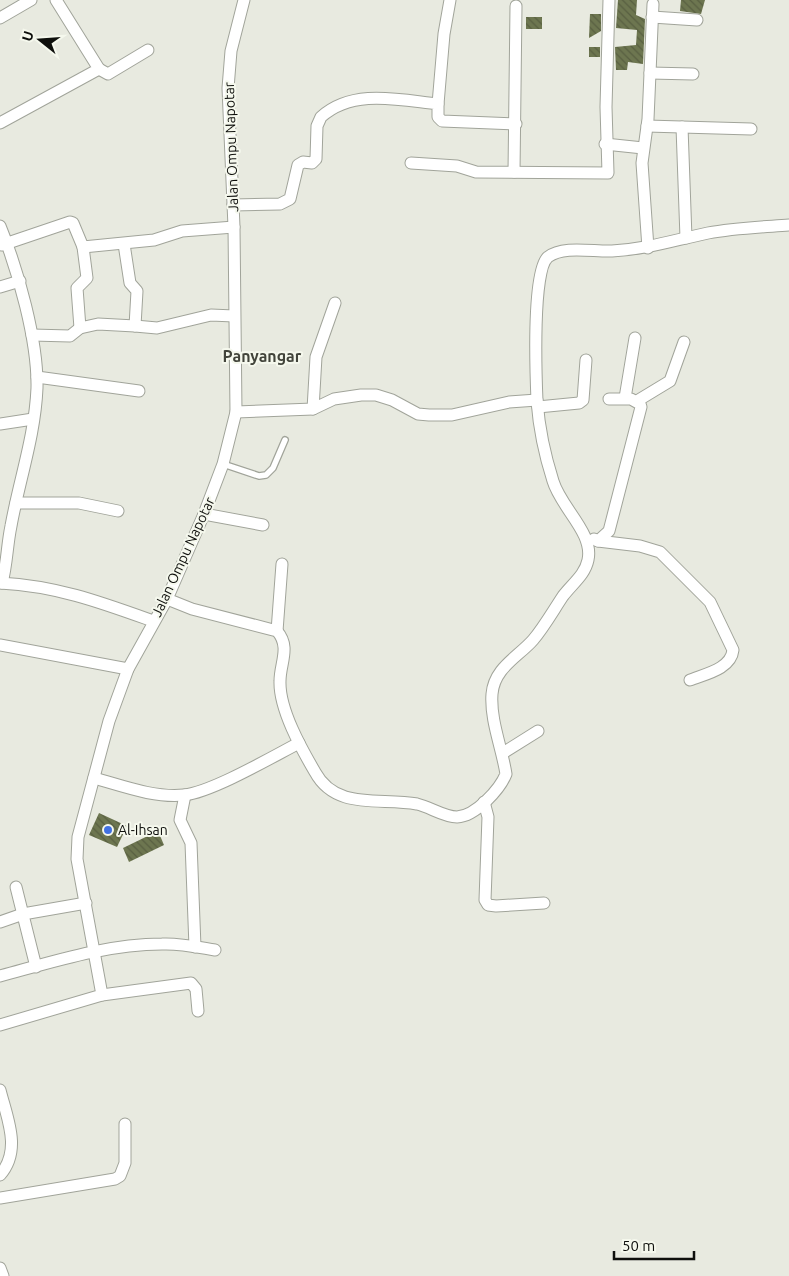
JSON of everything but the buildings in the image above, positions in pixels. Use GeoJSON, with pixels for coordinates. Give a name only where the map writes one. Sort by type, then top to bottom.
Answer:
{"type":"FeatureCollection","features":[{"type":"Feature","properties":{"kind":"street"},"geometry":{"type":"LineString","coordinates":[[0,18],[13,4],[31,0]]}},
{"type":"Feature","properties":{"kind":"street"},"geometry":{"type":"LineString","coordinates":[[56,0],[99,69],[108,74],[148,50]]}},
{"type":"Feature","properties":{"kind":"street","name":"Jalan Ompu Napotar"},"geometry":{"type":"LineString","coordinates":[[102,995],[96,952],[76,847],[109,721],[128,669],[153,621],[167,599],[204,514],[223,464],[236,412],[234,227],[228,88],[232,51],[244,0]]}},
{"type":"Feature","properties":{"kind":"street"},"geometry":{"type":"LineString","coordinates":[[450,0],[444,34],[438,118],[442,121],[516,124]]}},
{"type":"Feature","properties":{"kind":"street"},"geometry":{"type":"LineString","coordinates":[[411,163],[457,166],[476,172],[607,173],[605,144],[609,0]]}},
{"type":"Feature","properties":{"kind":"street"},"geometry":{"type":"LineString","coordinates":[[648,248],[643,148],[647,126],[652,4]]}},
{"type":"Feature","properties":{"kind":"street"},"geometry":{"type":"LineString","coordinates":[[514,172],[516,6]]}},
{"type":"Feature","properties":{"kind":"street"},"geometry":{"type":"LineString","coordinates":[[652,17],[697,20]]}},
{"type":"Feature","properties":{"kind":"street"},"geometry":{"type":"LineString","coordinates":[[0,123],[99,69]]}},
{"type":"Feature","properties":{"kind":"street"},"geometry":{"type":"LineString","coordinates":[[650,73],[693,74]]}},
{"type":"Feature","properties":{"kind":"street"},"geometry":{"type":"LineString","coordinates":[[233,205],[280,204],[290,199],[298,165],[303,162],[312,163],[316,159],[318,121],[324,114],[362,98],[438,104]]}},
{"type":"Feature","properties":{"kind":"street"},"geometry":{"type":"LineString","coordinates":[[647,126],[751,129]]}},
{"type":"Feature","properties":{"kind":"street"},"geometry":{"type":"LineString","coordinates":[[682,127],[686,238]]}},
{"type":"Feature","properties":{"kind":"street"},"geometry":{"type":"LineString","coordinates":[[605,144],[643,148]]}},
{"type":"Feature","properties":{"kind":"street"},"geometry":{"type":"LineString","coordinates":[[4,245],[72,222],[83,248],[87,278],[77,288],[80,328]]}},
{"type":"Feature","properties":{"kind":"street"},"geometry":{"type":"LineString","coordinates":[[690,680],[726,665],[732,658],[733,650],[710,602],[660,552],[640,546],[593,539],[576,523],[555,488],[548,466],[538,403],[537,295],[539,274],[546,258],[560,252],[648,248],[708,233],[789,225]]}},
{"type":"Feature","properties":{"kind":"street"},"geometry":{"type":"LineString","coordinates":[[0,226],[4,245],[20,281],[32,335],[37,377],[33,419],[1,583],[41,586],[153,621]]}},
{"type":"Feature","properties":{"kind":"street"},"geometry":{"type":"LineString","coordinates":[[83,248],[154,240],[182,231],[234,227]]}},
{"type":"Feature","properties":{"kind":"street"},"geometry":{"type":"LineString","coordinates":[[124,244],[130,283],[137,291],[134,326]]}},
{"type":"Feature","properties":{"kind":"street"},"geometry":{"type":"LineString","coordinates":[[0,288],[20,281]]}},
{"type":"Feature","properties":{"kind":"street"},"geometry":{"type":"LineString","coordinates":[[313,409],[316,357],[335,303]]}},
{"type":"Feature","properties":{"kind":"street"},"geometry":{"type":"LineString","coordinates":[[32,335],[70,336],[80,328],[98,324],[157,328],[171,323],[191,321],[211,315],[234,316]]}},
{"type":"Feature","properties":{"kind":"street"},"geometry":{"type":"LineString","coordinates":[[625,398],[635,338]]}},
{"type":"Feature","properties":{"kind":"street"},"geometry":{"type":"LineString","coordinates":[[637,401],[670,381],[684,342]]}},
{"type":"Feature","properties":{"kind":"street"},"geometry":{"type":"LineString","coordinates":[[236,412],[313,409],[334,400],[361,395],[376,395],[392,400],[418,414],[429,415],[452,415],[509,402],[579,403],[583,400],[586,360]]}},
{"type":"Feature","properties":{"kind":"street"},"geometry":{"type":"LineString","coordinates":[[37,377],[139,391]]}},
{"type":"Feature","properties":{"kind":"street"},"geometry":{"type":"LineString","coordinates":[[593,539],[606,535],[611,524],[640,413],[640,404],[637,401],[625,398],[609,399]]}},
{"type":"Feature","properties":{"kind":"street"},"geometry":{"type":"LineString","coordinates":[[0,424],[33,419]]}},
{"type":"Feature","properties":{"kind":"street"},"geometry":{"type":"LineString","coordinates":[[16,503],[79,503],[118,511]]}},
{"type":"Feature","properties":{"kind":"street"},"geometry":{"type":"LineString","coordinates":[[204,514],[263,525]]}},
{"type":"Feature","properties":{"kind":"street"},"geometry":{"type":"LineString","coordinates":[[167,599],[192,610],[277,631],[282,637],[285,650],[280,690],[299,743],[316,775],[333,793],[348,799],[399,801],[457,817],[467,814],[484,802],[502,784],[506,774],[492,703],[494,682],[504,667],[532,641],[565,594],[584,571],[593,539]]}},
{"type":"Feature","properties":{"kind":"street"},"geometry":{"type":"LineString","coordinates":[[277,631],[282,564]]}},
{"type":"Feature","properties":{"kind":"street"},"geometry":{"type":"LineString","coordinates":[[0,645],[128,669]]}},
{"type":"Feature","properties":{"kind":"street"},"geometry":{"type":"LineString","coordinates":[[503,752],[538,731]]}},
{"type":"Feature","properties":{"kind":"street"},"geometry":{"type":"LineString","coordinates":[[94,778],[159,794],[185,795],[208,788],[299,743]]}},
{"type":"Feature","properties":{"kind":"street"},"geometry":{"type":"LineString","coordinates":[[185,795],[180,820],[190,840],[193,859],[195,946]]}},
{"type":"Feature","properties":{"kind":"street"},"geometry":{"type":"LineString","coordinates":[[484,802],[488,817],[485,900],[488,905],[496,906],[544,903]]}},
{"type":"Feature","properties":{"kind":"street"},"geometry":{"type":"LineString","coordinates":[[16,887],[36,967]]}},
{"type":"Feature","properties":{"kind":"street"},"geometry":{"type":"LineString","coordinates":[[0,922],[23,914],[86,903]]}},
{"type":"Feature","properties":{"kind":"street"},"geometry":{"type":"LineString","coordinates":[[0,976],[96,952],[162,944],[195,946],[215,950]]}},
{"type":"Feature","properties":{"kind":"street"},"geometry":{"type":"LineString","coordinates":[[0,1024],[102,995],[191,983],[196,989],[198,1011]]}},
{"type":"Feature","properties":{"kind":"street"},"geometry":{"type":"LineString","coordinates":[[0,1090],[12,1137],[12,1152],[0,1175]]}},
{"type":"Feature","properties":{"kind":"street"},"geometry":{"type":"LineString","coordinates":[[0,1198],[116,1179],[120,1176],[125,1163],[125,1124]]}},
{"type":"Feature","properties":{"kind":"street"},"geometry":{"type":"LineString","coordinates":[[0,1268],[3,1276]]}},
{"type":"Feature","properties":{"kind":"lane"},"geometry":{"type":"LineString","coordinates":[[223,464],[258,476],[266,475],[273,468],[285,440]]}},
{"type":"Feature","properties":{"kind":"place","name":"Al-Ihsan"},"geometry":{"type":"Point","coordinates":[108,830]}},
{"type":"Feature","properties":{"kind":"district","name":"Panyangar"},"geometry":{"type":"Point","coordinates":[262,356]}}]}
